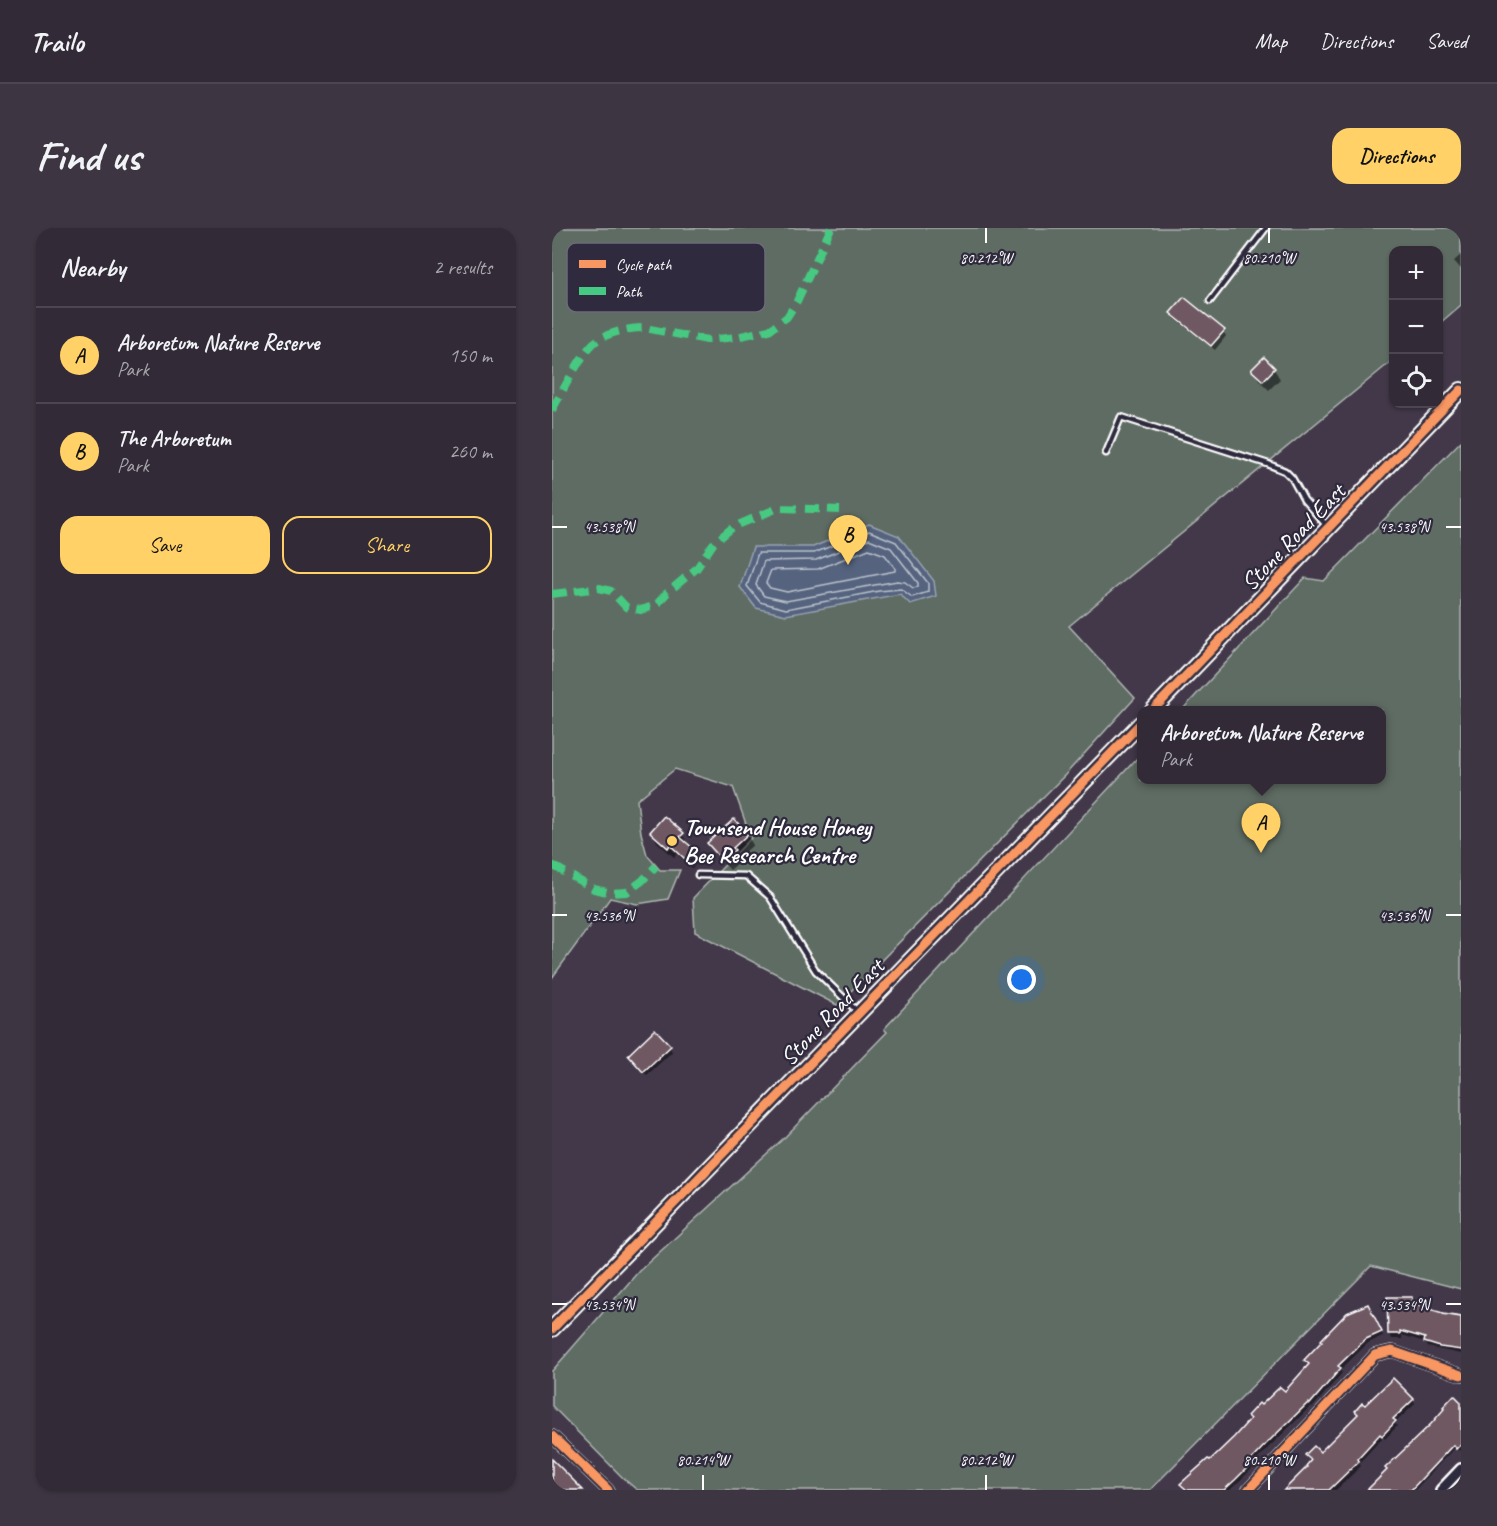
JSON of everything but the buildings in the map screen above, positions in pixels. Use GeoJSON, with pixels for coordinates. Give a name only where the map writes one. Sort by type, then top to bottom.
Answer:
{"type":"FeatureCollection","features":[{"type":"Feature","properties":{"kind":"main road","name":"Stone Road East"},"geometry":{"type":"LineString","coordinates":[[1158,706],[1461,390]]}},
{"type":"Feature","properties":{"kind":"main road","name":"Stone Road East"},"geometry":{"type":"LineString","coordinates":[[552,1329],[1137,727]]}},
{"type":"Feature","properties":{"kind":"street"},"geometry":{"type":"LineString","coordinates":[[1248,1490],[1375,1355],[1392,1351],[1461,1375]]}},
{"type":"Feature","properties":{"kind":"street"},"geometry":{"type":"LineString","coordinates":[[552,1436],[604,1489]]}},
{"type":"Feature","properties":{"kind":"street"},"geometry":{"type":"LineString","coordinates":[[1441,1490],[1461,1469]]}},
{"type":"Feature","properties":{"kind":"lane"},"geometry":{"type":"LineString","coordinates":[[1210,301],[1266,228]]}},
{"type":"Feature","properties":{"kind":"lane"},"geometry":{"type":"LineString","coordinates":[[1106,453],[1121,417],[1268,464],[1285,471],[1292,478],[1304,500],[1329,528]]}},
{"type":"Feature","properties":{"kind":"lane"},"geometry":{"type":"LineString","coordinates":[[698,875],[746,876],[770,897],[816,971],[858,1012]]}},
{"type":"Feature","properties":{"kind":"shaded area"},"geometry":{"type":"Polygon","coordinates":[[[552,228],[1461,228],[1461,305],[1443,321],[1443,246],[1389,246],[1389,363],[1069,626],[1135,698],[1065,775],[837,1005],[695,932],[693,898],[751,838],[733,787],[675,769],[637,800],[641,833],[647,855],[660,870],[680,870],[668,899],[637,904],[610,898],[552,978],[552,228]]]}},
{"type":"Feature","properties":{"kind":"shaded area"},"geometry":{"type":"Polygon","coordinates":[[[1461,441],[1461,1289],[1371,1266],[1150,1490],[637,1490],[552,1406],[552,1371],[639,1271],[785,1137],[887,1032],[884,1029],[1137,758],[1137,784],[1386,784],[1386,706],[1186,706],[1305,578],[1324,581],[1461,441]]]}},
{"type":"Feature","properties":{"kind":"water"},"geometry":{"type":"Polygon","coordinates":[[[869,524],[899,536],[934,581],[936,596],[910,604],[900,594],[786,615],[756,608],[740,587],[753,547],[813,547],[869,524]]]}},
{"type":"Feature","properties":{"kind":"marked path"},"geometry":{"type":"LineString","coordinates":[[552,410],[584,354],[595,342],[612,333],[645,328],[707,340],[769,330],[787,317],[797,301],[831,228]]}},
{"type":"Feature","properties":{"kind":"marked path"},"geometry":{"type":"LineString","coordinates":[[552,594],[599,588],[611,591],[626,607],[641,610],[656,605],[697,568],[713,544],[733,527],[778,508],[840,510]]}},
{"type":"Feature","properties":{"kind":"marked path"},"geometry":{"type":"LineString","coordinates":[[552,865],[594,889],[611,893],[627,892],[642,881],[656,866]]}},
{"type":"Feature","properties":{"kind":"cycle path"},"geometry":{"type":"LineString","coordinates":[[1157,706],[1461,390]]}},
{"type":"Feature","properties":{"kind":"cycle path"},"geometry":{"type":"LineString","coordinates":[[552,1329],[1137,727]]}},
{"type":"Feature","properties":{"kind":"cycle path"},"geometry":{"type":"LineString","coordinates":[[1248,1490],[1375,1355],[1392,1351],[1461,1375]]}},
{"type":"Feature","properties":{"kind":"cycle path"},"geometry":{"type":"LineString","coordinates":[[552,1436],[608,1490]]}},
{"type":"Feature","properties":{"kind":"place","name":"The Arboretum"},"geometry":{"type":"Point","coordinates":[848,565]}},
{"type":"Feature","properties":{"kind":"place","name":"Townsend House Honey Bee Research Centre"},"geometry":{"type":"Point","coordinates":[672,841]}},
{"type":"Feature","properties":{"kind":"place","name":"Arboretum Nature Reserve"},"geometry":{"type":"Point","coordinates":[1261,853]}}]}
